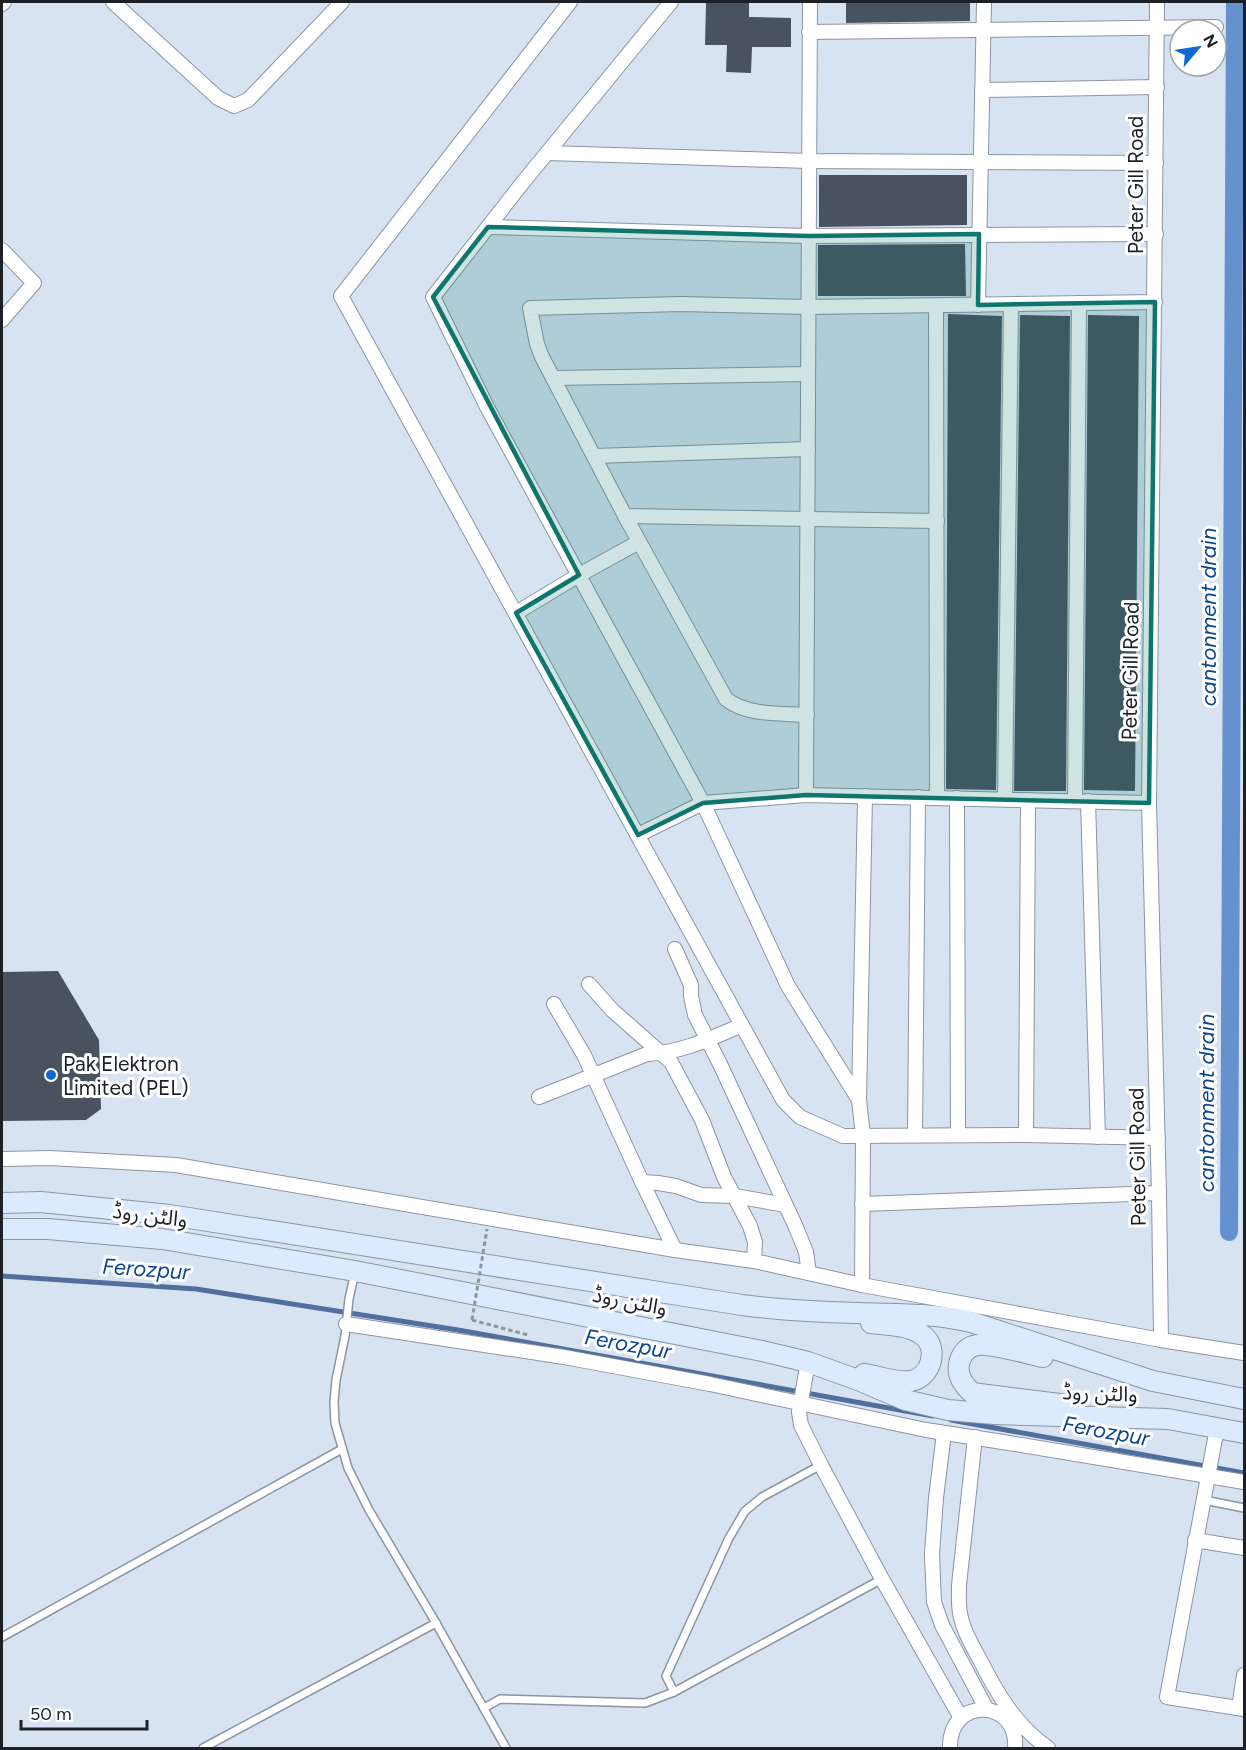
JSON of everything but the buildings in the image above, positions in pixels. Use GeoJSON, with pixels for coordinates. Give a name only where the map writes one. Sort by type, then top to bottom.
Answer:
{"type":"FeatureCollection","features":[{"type":"Feature","properties":{"kind":"main road","name":"والٹن روڈ"},"geometry":{"type":"LineString","coordinates":[[2,1203],[41,1202],[170,1215],[742,1305],[794,1311],[908,1313],[951,1317],[1145,1379],[1245,1399]]}},
{"type":"Feature","properties":{"kind":"main road","name":"والٹن روڈ"},"geometry":{"type":"LineString","coordinates":[[2,1229],[48,1229],[162,1239],[355,1271],[762,1351],[808,1362],[905,1400],[948,1410],[994,1414],[1168,1419],[1245,1433]]}},
{"type":"Feature","properties":{"kind":"main road"},"geometry":{"type":"LineString","coordinates":[[794,1311],[911,1329],[923,1335],[932,1352],[931,1362],[925,1373],[910,1381],[808,1362]]}},
{"type":"Feature","properties":{"kind":"main road"},"geometry":{"type":"LineString","coordinates":[[1145,1379],[978,1344],[965,1351],[958,1368],[964,1385],[972,1393],[1168,1419]]}},
{"type":"Feature","properties":{"kind":"street"},"geometry":{"type":"LineString","coordinates":[[113,2],[218,98],[234,106],[248,100],[342,2]]}},
{"type":"Feature","properties":{"kind":"street"},"geometry":{"type":"LineString","coordinates":[[570,2],[341,296],[783,1100],[800,1117],[843,1136],[1158,1137]]}},
{"type":"Feature","properties":{"kind":"street"},"geometry":{"type":"LineString","coordinates":[[671,2],[433,297],[487,407],[703,802],[788,986],[859,1100]]}},
{"type":"Feature","properties":{"kind":"street"},"geometry":{"type":"LineString","coordinates":[[806,795],[810,2]]}},
{"type":"Feature","properties":{"kind":"street"},"geometry":{"type":"LineString","coordinates":[[978,305],[984,2]]}},
{"type":"Feature","properties":{"kind":"street","name":"Peter Gill Road"},"geometry":{"type":"LineString","coordinates":[[1157,2],[1149,803],[1161,1340]]}},
{"type":"Feature","properties":{"kind":"street"},"geometry":{"type":"LineString","coordinates":[[809,32],[1168,28]]}},
{"type":"Feature","properties":{"kind":"street"},"geometry":{"type":"LineString","coordinates":[[982,90],[1157,87]]}},
{"type":"Feature","properties":{"kind":"street"},"geometry":{"type":"LineString","coordinates":[[547,153],[809,161],[1156,163]]}},
{"type":"Feature","properties":{"kind":"street"},"geometry":{"type":"LineString","coordinates":[[488,227],[809,236],[1156,234]]}},
{"type":"Feature","properties":{"kind":"street"},"geometry":{"type":"LineString","coordinates":[[2,250],[34,283],[2,320]]}},
{"type":"Feature","properties":{"kind":"street"},"geometry":{"type":"LineString","coordinates":[[807,715],[752,710],[726,699],[639,542],[553,378],[537,344],[530,308],[681,304],[809,307],[1155,302]]}},
{"type":"Feature","properties":{"kind":"street"},"geometry":{"type":"LineString","coordinates":[[1079,303],[1081,801],[1098,1137]]}},
{"type":"Feature","properties":{"kind":"street"},"geometry":{"type":"LineString","coordinates":[[1005,799],[1011,305]]}},
{"type":"Feature","properties":{"kind":"street"},"geometry":{"type":"LineString","coordinates":[[936,306],[937,798]]}},
{"type":"Feature","properties":{"kind":"street"},"geometry":{"type":"LineString","coordinates":[[553,378],[808,374]]}},
{"type":"Feature","properties":{"kind":"street"},"geometry":{"type":"LineString","coordinates":[[594,456],[808,449]]}},
{"type":"Feature","properties":{"kind":"street"},"geometry":{"type":"LineString","coordinates":[[625,516],[937,521]]}},
{"type":"Feature","properties":{"kind":"street"},"geometry":{"type":"LineString","coordinates":[[516,614],[579,575],[639,542]]}},
{"type":"Feature","properties":{"kind":"street"},"geometry":{"type":"LineString","coordinates":[[638,836],[703,802],[806,795],[1149,803]]}},
{"type":"Feature","properties":{"kind":"street"},"geometry":{"type":"LineString","coordinates":[[862,1285],[862,1135],[859,1100],[865,796]]}},
{"type":"Feature","properties":{"kind":"street"},"geometry":{"type":"LineString","coordinates":[[915,1135],[918,797]]}},
{"type":"Feature","properties":{"kind":"street"},"geometry":{"type":"LineString","coordinates":[[957,798],[958,1135]]}},
{"type":"Feature","properties":{"kind":"street"},"geometry":{"type":"LineString","coordinates":[[1026,1135],[1028,800]]}},
{"type":"Feature","properties":{"kind":"street"},"geometry":{"type":"LineString","coordinates":[[675,949],[691,985],[695,1015],[785,1204],[806,1252],[809,1273]]}},
{"type":"Feature","properties":{"kind":"street"},"geometry":{"type":"LineString","coordinates":[[589,984],[612,1010],[670,1062],[702,1120],[724,1177],[750,1226],[755,1242],[754,1261]]}},
{"type":"Feature","properties":{"kind":"street"},"geometry":{"type":"LineString","coordinates":[[554,1004],[584,1055],[675,1250]]}},
{"type":"Feature","properties":{"kind":"street"},"geometry":{"type":"LineString","coordinates":[[539,1097],[647,1054],[661,1053],[708,1040],[742,1024]]}},
{"type":"Feature","properties":{"kind":"street"},"geometry":{"type":"LineString","coordinates":[[2,1159],[50,1158],[176,1165],[675,1250],[754,1261],[862,1285],[1161,1340],[1245,1353]]}},
{"type":"Feature","properties":{"kind":"street"},"geometry":{"type":"LineString","coordinates":[[642,1182],[676,1186],[701,1195],[735,1196],[785,1204]]}},
{"type":"Feature","properties":{"kind":"street"},"geometry":{"type":"LineString","coordinates":[[862,1204],[1159,1193]]}},
{"type":"Feature","properties":{"kind":"street"},"geometry":{"type":"LineString","coordinates":[[346,1330],[564,1357],[710,1384],[926,1430],[1245,1482]]}},
{"type":"Feature","properties":{"kind":"street"},"geometry":{"type":"LineString","coordinates":[[808,1362],[799,1412],[801,1425],[882,1579],[961,1718]]}},
{"type":"Feature","properties":{"kind":"street"},"geometry":{"type":"LineString","coordinates":[[1216,1428],[1167,1697],[1242,1709],[1245,1675]]}},
{"type":"Feature","properties":{"kind":"street"},"geometry":{"type":"LineString","coordinates":[[944,1433],[932,1554],[934,1602],[942,1625],[987,1710]]}},
{"type":"Feature","properties":{"kind":"street"},"geometry":{"type":"LineString","coordinates":[[975,1437],[959,1585],[958,1600],[961,1618],[967,1636],[1006,1706],[1028,1733],[1048,1749]]}},
{"type":"Feature","properties":{"kind":"street"},"geometry":{"type":"LineString","coordinates":[[1196,1540],[1245,1548]]}},
{"type":"Feature","properties":{"kind":"street"},"geometry":{"type":"LineString","coordinates":[[950,1749],[950,1737],[954,1726],[961,1718],[973,1711],[987,1710],[1001,1715],[1011,1726],[1016,1740],[1015,1749]]}},
{"type":"Feature","properties":{"kind":"lane"},"geometry":{"type":"LineString","coordinates":[[355,1271],[334,1402],[335,1423],[348,1468],[369,1510],[436,1623],[506,1749]]}},
{"type":"Feature","properties":{"kind":"lane"},"geometry":{"type":"LineString","coordinates":[[2,1637],[342,1449]]}},
{"type":"Feature","properties":{"kind":"lane"},"geometry":{"type":"LineString","coordinates":[[674,1692],[666,1676],[729,1538],[745,1511],[762,1497],[821,1465]]}},
{"type":"Feature","properties":{"kind":"lane"},"geometry":{"type":"LineString","coordinates":[[1204,1500],[1245,1508]]}},
{"type":"Feature","properties":{"kind":"lane"},"geometry":{"type":"LineString","coordinates":[[484,1708],[500,1699],[645,1703],[674,1692],[882,1579]]}},
{"type":"Feature","properties":{"kind":"lane"},"geometry":{"type":"LineString","coordinates":[[203,1749],[436,1623]]}},
{"type":"Feature","properties":{"kind":"path"},"geometry":{"type":"LineString","coordinates":[[487,1229],[471,1320],[528,1335]]}},
{"type":"Feature","properties":{"kind":"highlighted area"},"geometry":{"type":"Polygon","coordinates":[[[488,227],[809,236],[979,234],[978,305],[1155,302],[1149,803],[806,795],[703,803],[638,835],[516,613],[579,575],[433,297],[488,227]]]}},
{"type":"Feature","properties":{"kind":"waterway","name":"cantonment drain"},"geometry":{"type":"LineString","coordinates":[[1229,1232],[1235,2]]}},
{"type":"Feature","properties":{"kind":"waterway","name":"Ferozpur"},"geometry":{"type":"LineString","coordinates":[[2,1276],[196,1289],[458,1330],[933,1416]]}},
{"type":"Feature","properties":{"kind":"waterway","name":"Ferozpur"},"geometry":{"type":"LineString","coordinates":[[951,1420],[1244,1473]]}},
{"type":"Feature","properties":{"kind":"place","name":"Pak Elektron Limited (PEL)"},"geometry":{"type":"Point","coordinates":[51,1075]}}]}
